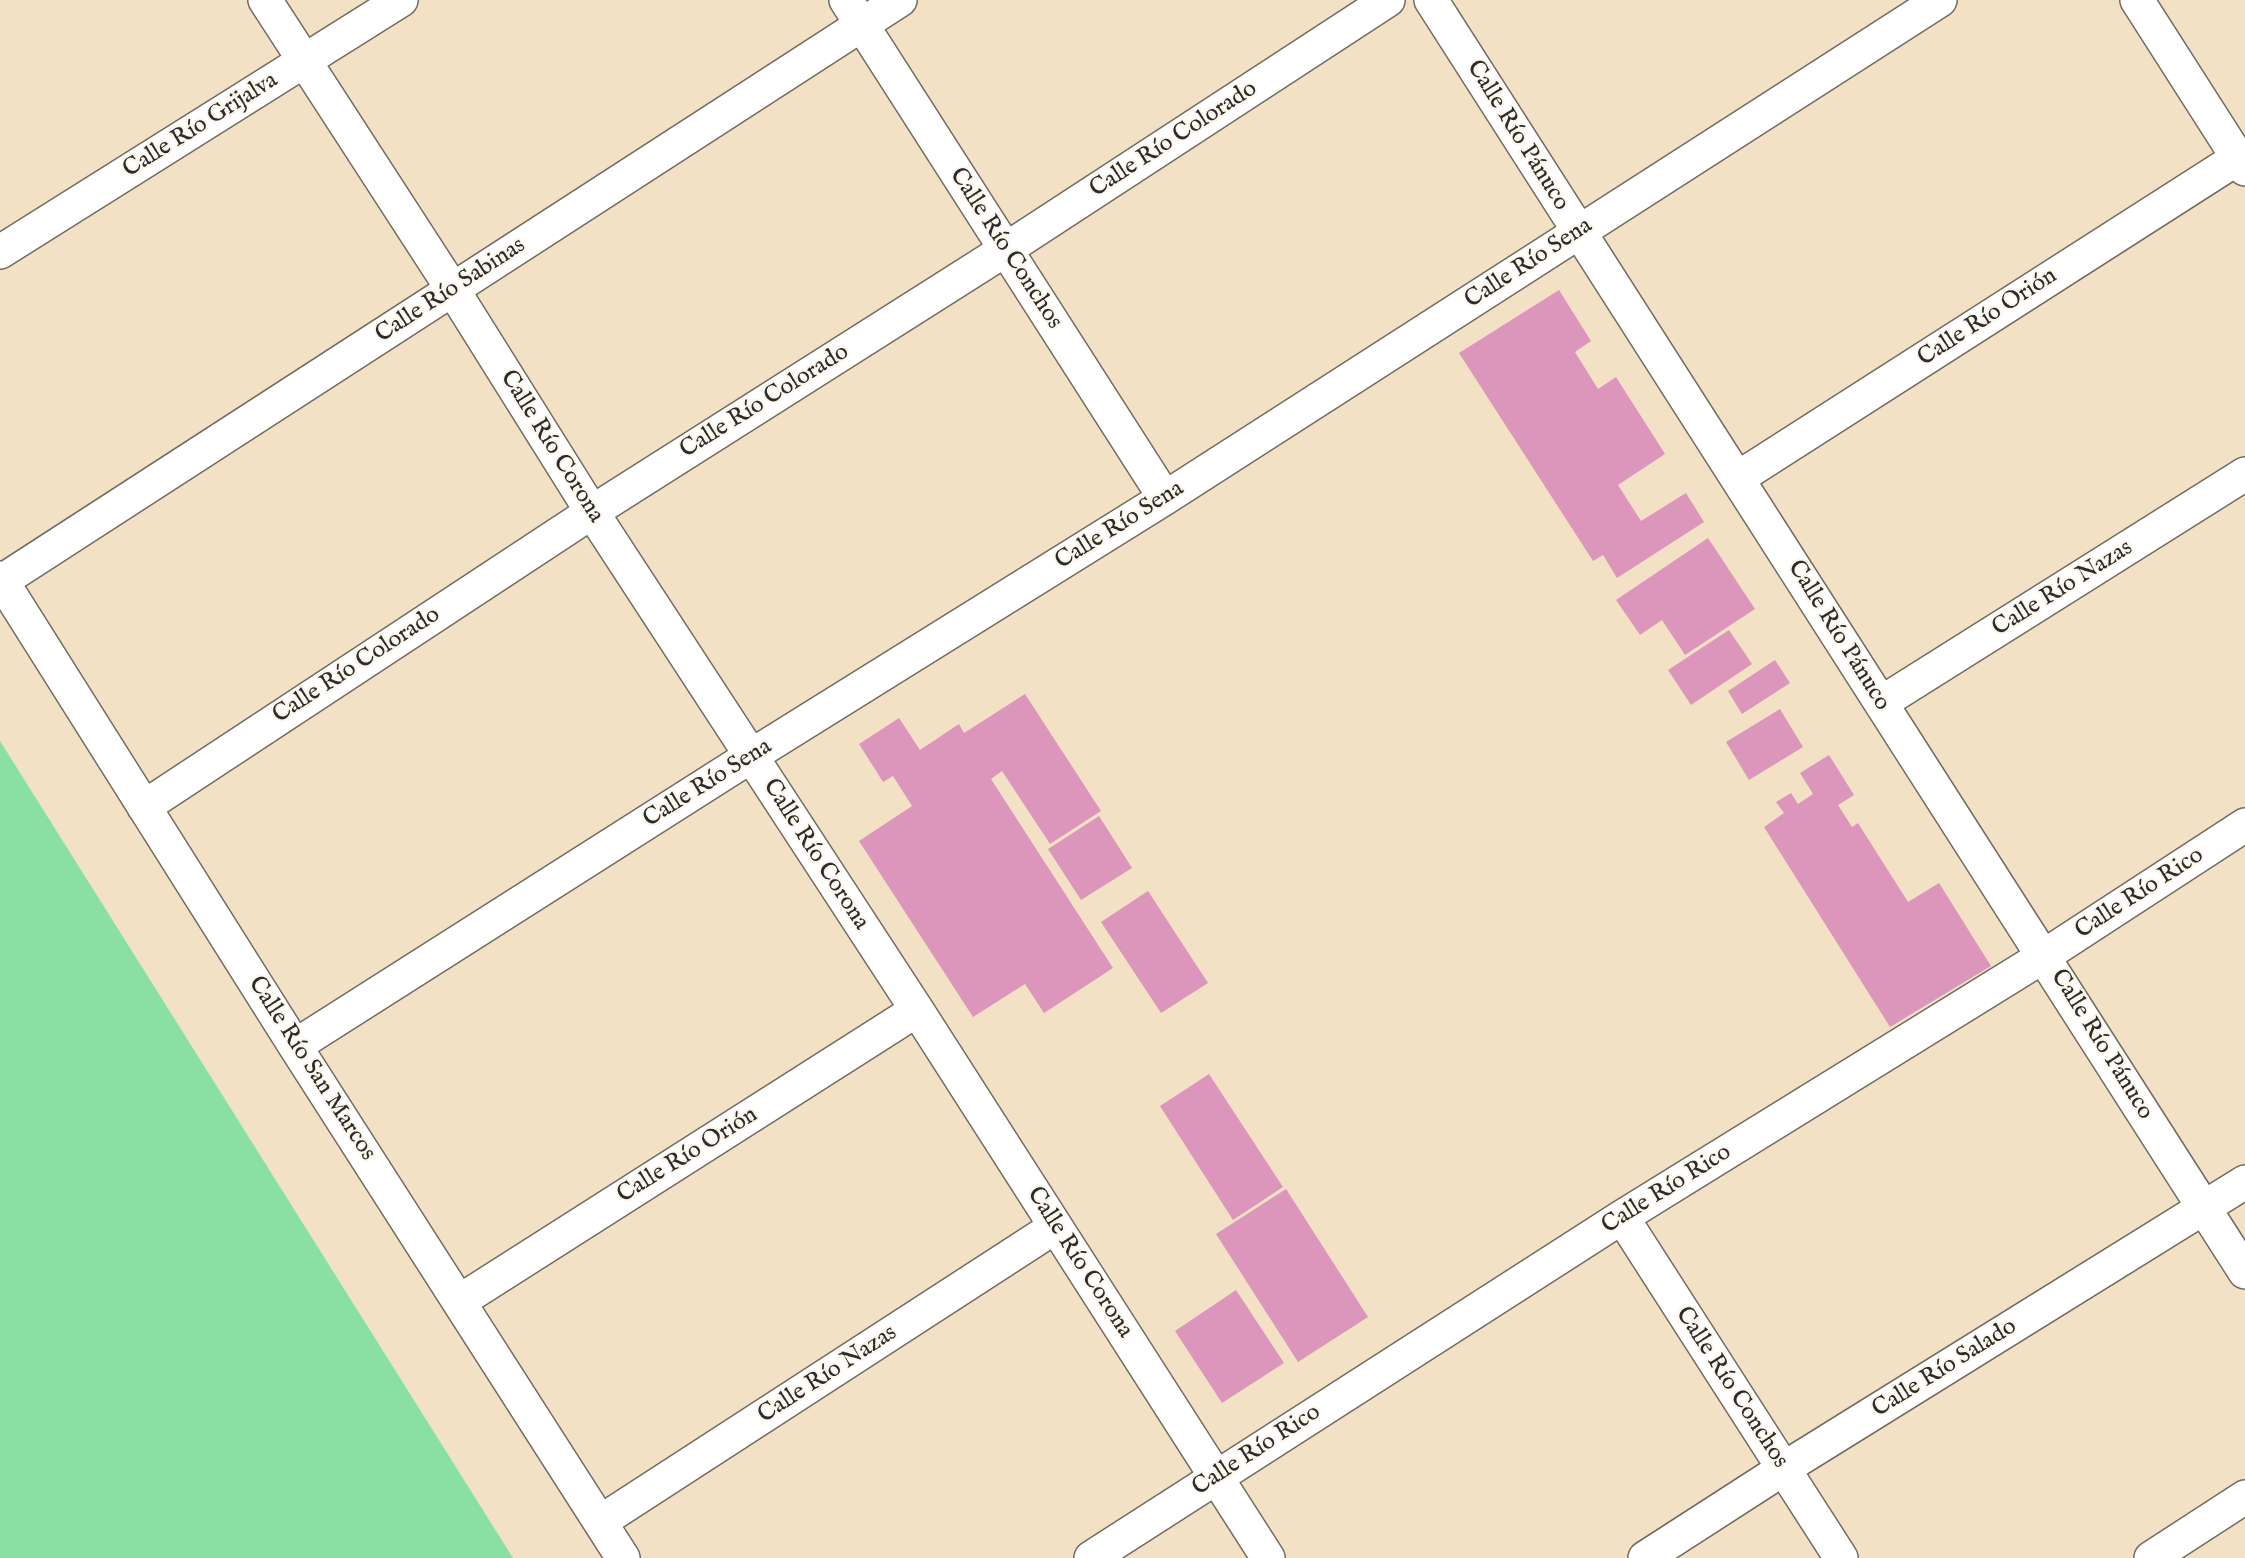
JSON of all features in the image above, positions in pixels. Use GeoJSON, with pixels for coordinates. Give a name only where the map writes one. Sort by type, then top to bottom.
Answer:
{"type":"FeatureCollection","features":[{"type":"Feature","properties":{"kind":"street","name":"Calle Río Corona"},"geometry":{"type":"LineString","coordinates":[[265,0],[303,62],[453,290],[592,512],[917,1010],[1268,1558]]}},
{"type":"Feature","properties":{"kind":"street","name":"Calle Río Grijalva"},"geometry":{"type":"LineString","coordinates":[[0,252],[400,0]]}},
{"type":"Feature","properties":{"kind":"street","name":"Calle Río Sabinas"},"geometry":{"type":"LineString","coordinates":[[1,580],[453,290],[854,12],[900,0]]}},
{"type":"Feature","properties":{"kind":"street","name":"Calle Río Colorado"},"geometry":{"type":"LineString","coordinates":[[144,807],[592,512],[1005,250],[1388,0]]}},
{"type":"Feature","properties":{"kind":"street","name":"Calle Río Pánuco"},"geometry":{"type":"LineString","coordinates":[[1431,0],[2245,1272]]}},
{"type":"Feature","properties":{"kind":"street","name":"Calle Río Sena"},"geometry":{"type":"LineString","coordinates":[[295,1046],[751,756],[1165,498],[1940,0]]}},
{"type":"Feature","properties":{"kind":"street"},"geometry":{"type":"LineString","coordinates":[[2137,0],[2242,164]]}},
{"type":"Feature","properties":{"kind":"street","name":"Calle Río Conchos"},"geometry":{"type":"LineString","coordinates":[[854,12],[1165,498]]}},
{"type":"Feature","properties":{"kind":"street","name":"Calle Río Orión"},"geometry":{"type":"LineString","coordinates":[[1738,478],[2242,164]]}},
{"type":"Feature","properties":{"kind":"street","name":"Calle Río Nazas"},"geometry":{"type":"LineString","coordinates":[[1881,703],[2245,474]]}},
{"type":"Feature","properties":{"kind":"street","name":"Calle Río San Marcos"},"geometry":{"type":"LineString","coordinates":[[1,580],[295,1046],[623,1558]]}},
{"type":"Feature","properties":{"kind":"street","name":"Calle Río Rico"},"geometry":{"type":"LineString","coordinates":[[1091,1558],[1622,1217],[2044,956],[2245,825]]}},
{"type":"Feature","properties":{"kind":"street","name":"Calle Río Orión"},"geometry":{"type":"LineString","coordinates":[[460,1301],[917,1010]]}},
{"type":"Feature","properties":{"kind":"street","name":"Calle Río Salado"},"geometry":{"type":"LineString","coordinates":[[1645,1558],[1783,1469],[2245,1182]]}},
{"type":"Feature","properties":{"kind":"street","name":"Calle Río Conchos"},"geometry":{"type":"LineString","coordinates":[[1622,1217],[1840,1558]]}},
{"type":"Feature","properties":{"kind":"street","name":"Calle Río Nazas"},"geometry":{"type":"LineString","coordinates":[[600,1522],[1056,1227]]}},
{"type":"Feature","properties":{"kind":"street"},"geometry":{"type":"LineString","coordinates":[[2151,1558],[2245,1497]]}},
{"type":"Feature","properties":{"kind":"green space"},"geometry":{"type":"Polygon","coordinates":[[[0,741],[513,1558],[0,1558],[0,741]]]}},
{"type":"Feature","properties":{"kind":"building"},"geometry":{"type":"Polygon","coordinates":[[[1559,290],[1591,341],[1575,352],[1598,389],[1616,377],[1665,454],[1618,485],[1641,521],[1686,493],[1704,522],[1617,578],[1603,555],[1593,561],[1459,353],[1559,290]]]}},
{"type":"Feature","properties":{"kind":"building"},"geometry":{"type":"Polygon","coordinates":[[[1708,538],[1755,609],[1685,655],[1662,620],[1640,635],[1616,600],[1708,538]]]}},
{"type":"Feature","properties":{"kind":"building"},"geometry":{"type":"Polygon","coordinates":[[[1729,630],[1752,664],[1691,705],[1668,670],[1729,630]]]}},
{"type":"Feature","properties":{"kind":"building"},"geometry":{"type":"Polygon","coordinates":[[[1775,660],[1790,683],[1742,714],[1728,691],[1775,660]]]}},
{"type":"Feature","properties":{"kind":"building"},"geometry":{"type":"Polygon","coordinates":[[[1025,694],[1101,811],[1050,844],[1002,771],[991,779],[1113,968],[1044,1013],[1025,984],[973,1017],[859,841],[912,806],[893,776],[883,782],[859,744],[899,718],[920,750],[959,724],[964,733],[1025,694]]]}},
{"type":"Feature","properties":{"kind":"building"},"geometry":{"type":"Polygon","coordinates":[[[1780,709],[1803,747],[1749,780],[1726,742],[1780,709]]]}},
{"type":"Feature","properties":{"kind":"building"},"geometry":{"type":"Polygon","coordinates":[[[1829,755],[1854,795],[1838,805],[1852,827],[1858,823],[1908,902],[1939,883],[1991,966],[1890,1027],[1764,827],[1784,813],[1776,802],[1791,793],[1798,804],[1813,794],[1800,773],[1829,755]]]}},
{"type":"Feature","properties":{"kind":"building"},"geometry":{"type":"Polygon","coordinates":[[[1099,816],[1132,868],[1081,900],[1048,849],[1099,816]]]}},
{"type":"Feature","properties":{"kind":"building"},"geometry":{"type":"Polygon","coordinates":[[[1148,891],[1208,983],[1161,1013],[1101,922],[1148,891]]]}},
{"type":"Feature","properties":{"kind":"building"},"geometry":{"type":"Polygon","coordinates":[[[1209,1074],[1283,1187],[1233,1220],[1160,1106],[1209,1074]]]}},
{"type":"Feature","properties":{"kind":"building"},"geometry":{"type":"Polygon","coordinates":[[[1286,1189],[1368,1317],[1298,1362],[1216,1234],[1286,1189]]]}},
{"type":"Feature","properties":{"kind":"building"},"geometry":{"type":"Polygon","coordinates":[[[1236,1290],[1284,1363],[1222,1403],[1175,1331],[1236,1290]]]}}]}
